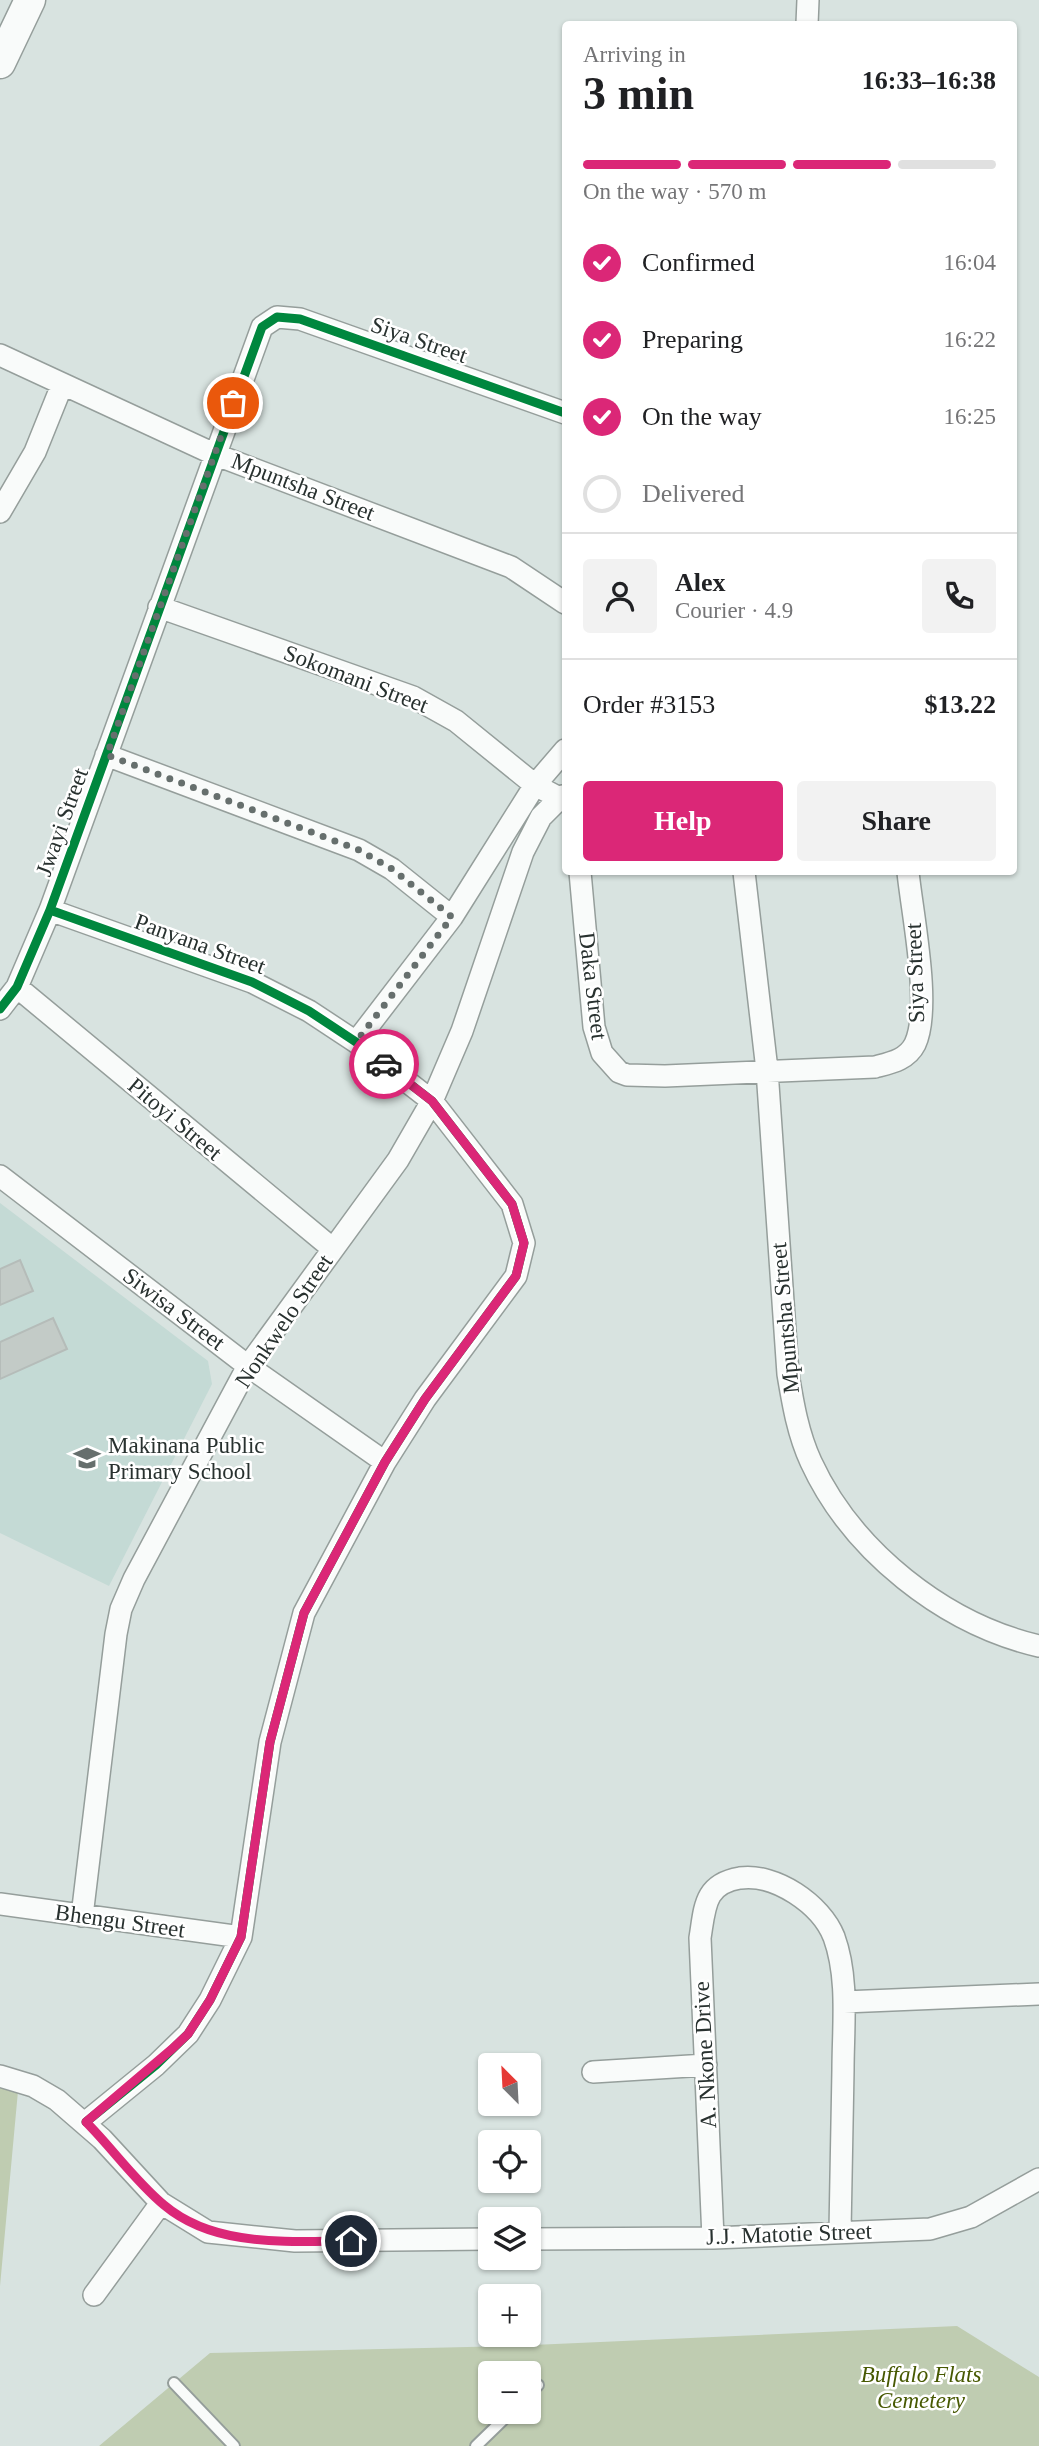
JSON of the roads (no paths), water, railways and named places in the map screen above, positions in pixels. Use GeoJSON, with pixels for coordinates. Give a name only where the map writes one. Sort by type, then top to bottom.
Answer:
{"type":"FeatureCollection","features":[{"type":"Feature","properties":{"kind":"street"},"geometry":{"type":"LineString","coordinates":[[0,63],[30,0]]}},
{"type":"Feature","properties":{"kind":"street"},"geometry":{"type":"LineString","coordinates":[[807,21],[808,0]]}},
{"type":"Feature","properties":{"kind":"street","name":"Siya Street"},"geometry":{"type":"LineString","coordinates":[[262,327],[276,317],[300,319],[562,412]]}},
{"type":"Feature","properties":{"kind":"street","name":"Jwayi Street"},"geometry":{"type":"LineString","coordinates":[[0,1009],[17,988],[50,910],[262,327]]}},
{"type":"Feature","properties":{"kind":"street","name":"Mpuntsha Street"},"geometry":{"type":"LineString","coordinates":[[0,355],[214,453],[511,567],[562,601]]}},
{"type":"Feature","properties":{"kind":"street"},"geometry":{"type":"LineString","coordinates":[[0,512],[35,452],[62,384]]}},
{"type":"Feature","properties":{"kind":"street","name":"Sokomani Street"},"geometry":{"type":"LineString","coordinates":[[159,607],[413,697],[456,721],[535,785]]}},
{"type":"Feature","properties":{"kind":"street"},"geometry":{"type":"LineString","coordinates":[[356,1042],[452,917],[535,785],[562,754]]}},
{"type":"Feature","properties":{"kind":"street"},"geometry":{"type":"LineString","coordinates":[[107,755],[359,850],[392,869],[452,917]]}},
{"type":"Feature","properties":{"kind":"street"},"geometry":{"type":"LineString","coordinates":[[535,785],[562,798]]}},
{"type":"Feature","properties":{"kind":"street","name":"Nonkwelo Street"},"geometry":{"type":"LineString","coordinates":[[82,1916],[121,1609],[134,1579],[248,1366],[398,1160],[432,1101],[462,1031],[523,852],[541,817],[562,801]]}},
{"type":"Feature","properties":{"kind":"street","name":"Daka Street"},"geometry":{"type":"LineString","coordinates":[[580,875],[594,1027],[610,1065],[627,1075],[766,1070]]}},
{"type":"Feature","properties":{"kind":"street","name":"Mpuntsha Street"},"geometry":{"type":"LineString","coordinates":[[744,875],[766,1070],[788,1374],[796,1422],[811,1463],[849,1522],[885,1561],[921,1592],[966,1619],[1039,1646]]}},
{"type":"Feature","properties":{"kind":"street","name":"Siya Street"},"geometry":{"type":"LineString","coordinates":[[766,1070],[874,1067],[898,1062],[914,1045],[922,1019],[908,875]]}},
{"type":"Feature","properties":{"kind":"street","name":"Panyana Street"},"geometry":{"type":"LineString","coordinates":[[50,910],[252,982],[309,1011],[356,1042],[432,1101],[512,1204],[524,1243],[516,1276],[425,1399],[385,1462],[304,1613],[270,1742],[241,1937],[210,2000],[188,2034],[86,2122]]}},
{"type":"Feature","properties":{"kind":"street","name":"Pitoyi Street"},"geometry":{"type":"LineString","coordinates":[[17,988],[333,1249]]}},
{"type":"Feature","properties":{"kind":"street","name":"Siwisa Street"},"geometry":{"type":"LineString","coordinates":[[0,1176],[248,1366],[385,1462]]}},
{"type":"Feature","properties":{"kind":"street","name":"A. Nkone Drive"},"geometry":{"type":"LineString","coordinates":[[713,2238],[700,1938],[710,1892],[725,1881],[745,1878],[772,1882],[816,1912],[833,1936],[844,2002]]}},
{"type":"Feature","properties":{"kind":"street","name":"Bhengu Street"},"geometry":{"type":"LineString","coordinates":[[0,1904],[241,1937]]}},
{"type":"Feature","properties":{"kind":"street"},"geometry":{"type":"LineString","coordinates":[[840,2231],[844,2002],[1039,1994]]}},
{"type":"Feature","properties":{"kind":"street"},"geometry":{"type":"LineString","coordinates":[[593,2073],[706,2066]]}},
{"type":"Feature","properties":{"kind":"street"},"geometry":{"type":"LineString","coordinates":[[0,2076],[44,2091],[86,2122],[161,2203],[208,2232],[295,2241],[478,2239]]}},
{"type":"Feature","properties":{"kind":"street","name":"J.J. Matotie Street"},"geometry":{"type":"LineString","coordinates":[[541,2239],[713,2238],[930,2229],[971,2217],[1039,2179]]}},
{"type":"Feature","properties":{"kind":"street"},"geometry":{"type":"LineString","coordinates":[[94,2295],[161,2203]]}},
{"type":"Feature","properties":{"kind":"lane"},"geometry":{"type":"LineString","coordinates":[[174,2383],[234,2446]]}},
{"type":"Feature","properties":{"kind":"lane"},"geometry":{"type":"LineString","coordinates":[[476,2446],[499,2424]]}},
{"type":"Feature","properties":{"kind":"place","name":"Makinana Public Primary School"},"geometry":{"type":"Point","coordinates":[87,1458]}},
{"type":"Feature","properties":{"kind":"park label","name":"Buffalo Flats Cemetery"},"geometry":{"type":"Point","coordinates":[921,2387]}}]}
